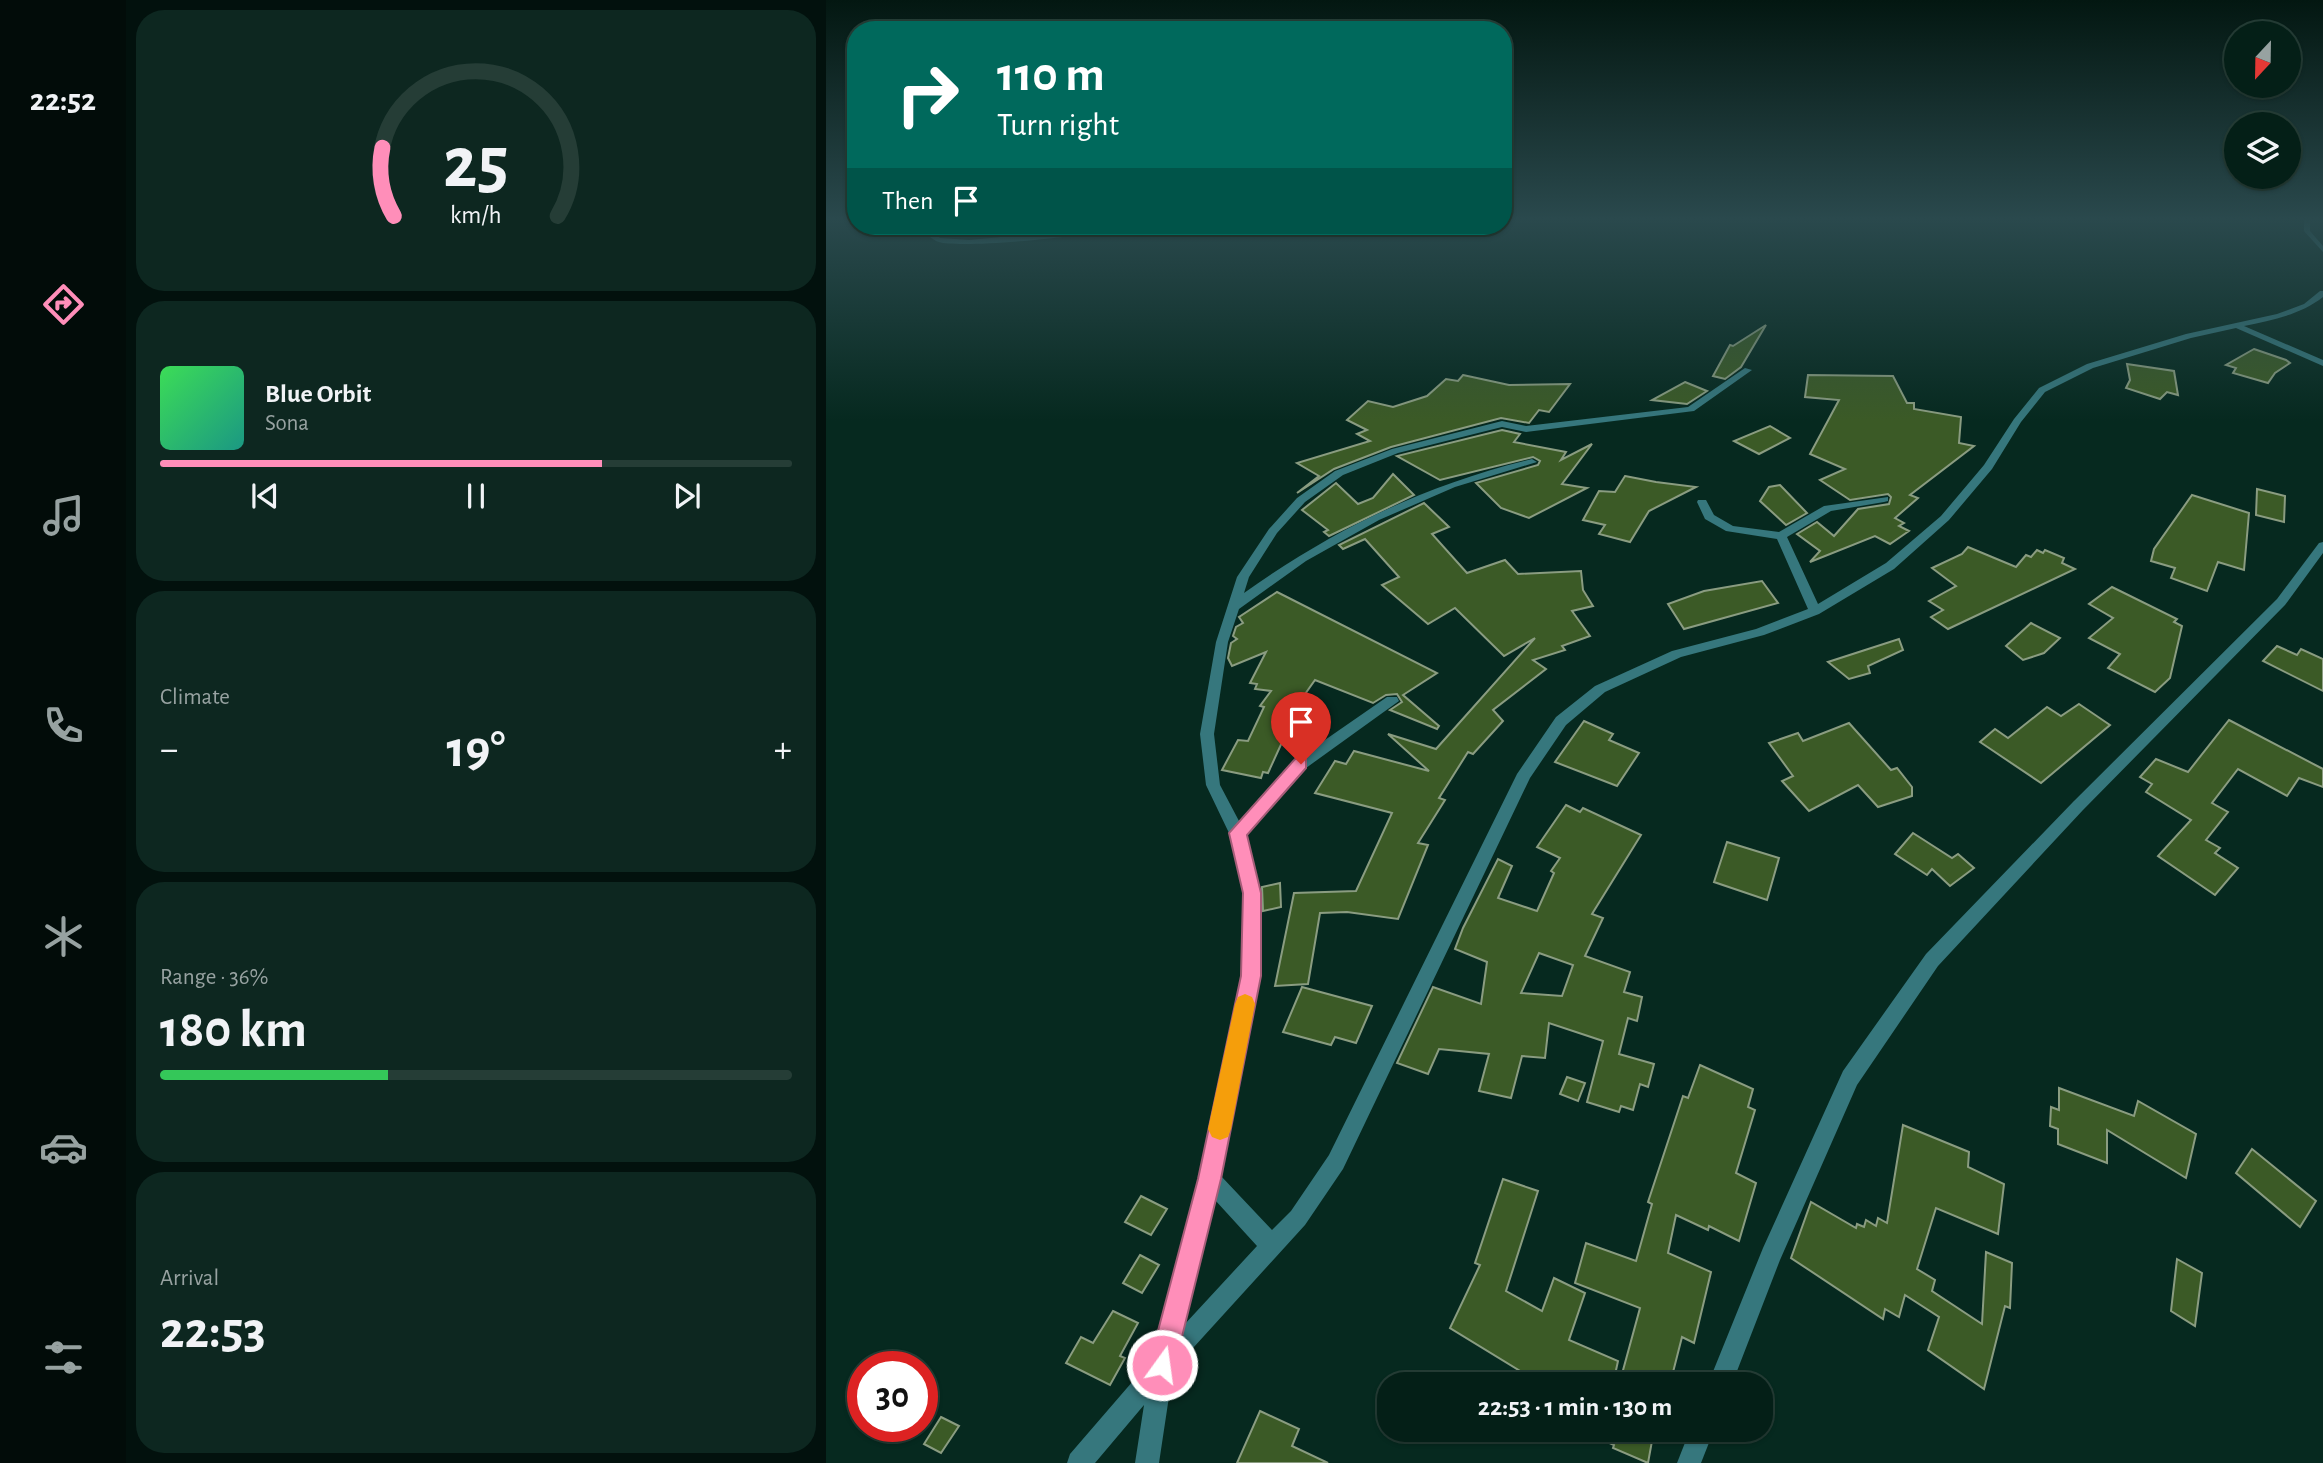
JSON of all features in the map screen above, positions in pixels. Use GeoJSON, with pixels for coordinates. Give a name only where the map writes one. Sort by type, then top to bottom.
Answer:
{"type":"FeatureCollection","features":[{"type":"Feature","properties":{"kind":"street"},"geometry":{"type":"LineString","coordinates":[[1079,1463],[1162,1365],[1298,1219],[1336,1162],[1500,821],[1524,774],[1561,721],[1600,689],[1677,654],[1760,632],[1815,611],[1890,566],[1945,519],[1988,467],[2017,421],[2042,390],[2090,366],[2189,336],[2239,327],[2306,306],[2323,293]]}},
{"type":"Feature","properties":{"kind":"street"},"geometry":{"type":"LineString","coordinates":[[2239,327],[2323,363]]}},
{"type":"Feature","properties":{"kind":"street"},"geometry":{"type":"LineString","coordinates":[[1147,1463],[1162,1365],[1210,1179],[1251,976],[1252,893],[1237,833],[1213,785],[1208,734],[1222,642],[1243,577],[1273,531],[1301,500],[1339,473],[1395,451],[1502,424],[1526,429],[1691,409],[1748,370]]}},
{"type":"Feature","properties":{"kind":"street"},"geometry":{"type":"LineString","coordinates":[[1233,607],[1286,567],[1364,523],[1481,472],[1532,462]]}},
{"type":"Feature","properties":{"kind":"street"},"geometry":{"type":"LineString","coordinates":[[1702,502],[1709,517],[1730,529],[1781,536],[1828,508],[1884,499]]}},
{"type":"Feature","properties":{"kind":"street"},"geometry":{"type":"LineString","coordinates":[[1781,536],[1815,611]]}},
{"type":"Feature","properties":{"kind":"street"},"geometry":{"type":"LineString","coordinates":[[1725,1372],[1771,1256],[1850,1078],[1932,960],[2078,806],[2281,602],[2323,545]]}},
{"type":"Feature","properties":{"kind":"street"},"geometry":{"type":"LineString","coordinates":[[1237,833],[1301,764],[1392,701]]}},
{"type":"Feature","properties":{"kind":"street"},"geometry":{"type":"LineString","coordinates":[[1210,1179],[1271,1245]]}},
{"type":"Feature","properties":{"kind":"street"},"geometry":{"type":"LineString","coordinates":[[1689,1463],[1697,1442]]}},
{"type":"Feature","properties":{"kind":"building"},"geometry":{"type":"Polygon","coordinates":[[[1766,325],[1741,367],[1725,379],[1713,376],[1730,345],[1733,346],[1766,325]]]}},
{"type":"Feature","properties":{"kind":"building"},"geometry":{"type":"Polygon","coordinates":[[[2254,349],[2290,363],[2275,373],[2268,383],[2233,373],[2236,368],[2226,365],[2254,349]]]}},
{"type":"Feature","properties":{"kind":"building"},"geometry":{"type":"Polygon","coordinates":[[[2127,364],[2174,371],[2178,395],[2167,392],[2160,399],[2126,388],[2130,380],[2127,364]]]}},
{"type":"Feature","properties":{"kind":"building"},"geometry":{"type":"Polygon","coordinates":[[[1463,375],[1509,385],[1570,384],[1549,412],[1539,410],[1529,423],[1501,418],[1391,447],[1334,469],[1297,493],[1319,476],[1297,463],[1370,441],[1357,434],[1367,430],[1347,420],[1368,401],[1393,407],[1427,396],[1446,379],[1458,381],[1463,375]]]}},
{"type":"Feature","properties":{"kind":"building"},"geometry":{"type":"Polygon","coordinates":[[[1808,375],[1893,376],[1907,403],[1914,403],[1914,409],[1961,417],[1959,443],[1974,446],[1910,495],[1918,498],[1895,518],[1904,523],[1899,526],[1909,531],[1890,544],[1875,536],[1810,562],[1820,551],[1797,534],[1817,522],[1834,536],[1858,509],[1889,504],[1891,497],[1888,494],[1850,500],[1820,480],[1845,469],[1810,454],[1839,400],[1805,397],[1808,375]]]}},
{"type":"Feature","properties":{"kind":"building"},"geometry":{"type":"Polygon","coordinates":[[[1685,382],[1707,391],[1687,404],[1652,400],[1685,382]]]}},
{"type":"Feature","properties":{"kind":"building"},"geometry":{"type":"Polygon","coordinates":[[[1770,426],[1790,438],[1759,454],[1734,441],[1770,426]]]}},
{"type":"Feature","properties":{"kind":"building"},"geometry":{"type":"Polygon","coordinates":[[[1502,430],[1520,434],[1514,442],[1566,452],[1561,460],[1592,444],[1562,484],[1587,488],[1529,518],[1501,508],[1476,483],[1538,465],[1540,461],[1533,457],[1440,480],[1397,456],[1502,430]]]}},
{"type":"Feature","properties":{"kind":"building"},"geometry":{"type":"Polygon","coordinates":[[[1393,474],[1414,495],[1329,536],[1324,532],[1328,530],[1302,510],[1336,483],[1358,504],[1373,498],[1393,474]]]}},
{"type":"Feature","properties":{"kind":"building"},"geometry":{"type":"Polygon","coordinates":[[[1625,476],[1696,487],[1649,511],[1630,542],[1599,534],[1605,525],[1583,520],[1599,491],[1615,492],[1625,476]]]}},
{"type":"Feature","properties":{"kind":"building"},"geometry":{"type":"Polygon","coordinates":[[[1780,485],[1807,513],[1786,525],[1760,501],[1769,487],[1780,485]]]}},
{"type":"Feature","properties":{"kind":"building"},"geometry":{"type":"Polygon","coordinates":[[[2257,489],[2285,496],[2284,522],[2256,515],[2257,489]]]}},
{"type":"Feature","properties":{"kind":"building"},"geometry":{"type":"Polygon","coordinates":[[[2192,495],[2249,513],[2244,570],[2218,562],[2207,591],[2171,578],[2175,568],[2151,561],[2154,549],[2192,495]]]}},
{"type":"Feature","properties":{"kind":"building"},"geometry":{"type":"Polygon","coordinates":[[[1424,503],[1449,527],[1432,534],[1467,573],[1505,560],[1518,574],[1581,571],[1583,590],[1593,606],[1572,611],[1590,636],[1562,646],[1565,650],[1533,660],[1546,669],[1493,710],[1503,721],[1473,754],[1468,752],[1439,798],[1445,800],[1418,843],[1428,845],[1398,919],[1347,912],[1320,913],[1308,984],[1275,986],[1294,893],[1356,891],[1392,813],[1315,793],[1335,761],[1346,764],[1354,751],[1429,771],[1388,734],[1436,749],[1535,638],[1504,656],[1455,608],[1428,624],[1382,585],[1399,577],[1365,539],[1343,549],[1339,545],[1424,503]]]}},
{"type":"Feature","properties":{"kind":"building"},"geometry":{"type":"Polygon","coordinates":[[[1968,547],[2016,567],[2026,555],[2031,557],[2037,550],[2043,553],[2045,550],[2064,558],[2062,563],[2075,569],[1948,629],[1931,617],[1943,610],[1929,601],[1956,586],[1932,568],[1962,554],[1968,547]]]}},
{"type":"Feature","properties":{"kind":"building"},"geometry":{"type":"Polygon","coordinates":[[[1762,581],[1778,603],[1684,629],[1668,604],[1704,591],[1762,581]]]}},
{"type":"Feature","properties":{"kind":"building"},"geometry":{"type":"Polygon","coordinates":[[[2112,587],[2177,619],[2174,622],[2182,626],[2170,678],[2155,692],[2108,668],[2120,654],[2089,638],[2113,618],[2089,604],[2112,587]]]}},
{"type":"Feature","properties":{"kind":"building"},"geometry":{"type":"Polygon","coordinates":[[[1277,592],[1437,673],[1403,695],[1439,726],[1437,729],[1390,710],[1402,702],[1397,694],[1386,695],[1373,703],[1315,680],[1291,714],[1294,716],[1268,773],[1263,772],[1261,778],[1222,770],[1238,740],[1248,741],[1264,707],[1260,706],[1271,691],[1255,689],[1257,684],[1250,683],[1266,652],[1232,666],[1228,658],[1231,643],[1237,639],[1233,636],[1236,627],[1243,623],[1239,617],[1277,592]]]}},
{"type":"Feature","properties":{"kind":"building"},"geometry":{"type":"Polygon","coordinates":[[[2031,623],[2060,638],[2044,653],[2023,660],[2006,646],[2031,623]]]}},
{"type":"Feature","properties":{"kind":"building"},"geometry":{"type":"Polygon","coordinates":[[[1899,639],[1903,650],[1868,666],[1870,673],[1849,679],[1828,662],[1899,639]]]}},
{"type":"Feature","properties":{"kind":"building"},"geometry":{"type":"Polygon","coordinates":[[[2277,646],[2297,655],[2301,649],[2323,659],[2323,691],[2263,661],[2277,646]]]}},
{"type":"Feature","properties":{"kind":"building"},"geometry":{"type":"Polygon","coordinates":[[[2079,704],[2110,725],[2041,783],[1980,742],[1995,729],[2008,738],[2047,707],[2061,716],[2079,704]]]}},
{"type":"Feature","properties":{"kind":"building"},"geometry":{"type":"Polygon","coordinates":[[[2229,720],[2323,769],[2323,787],[2299,778],[2287,796],[2238,769],[2212,803],[2228,812],[2206,840],[2220,848],[2215,853],[2238,868],[2215,895],[2158,856],[2191,820],[2146,792],[2152,784],[2140,777],[2156,759],[2188,772],[2229,720]]]}},
{"type":"Feature","properties":{"kind":"building"},"geometry":{"type":"Polygon","coordinates":[[[1584,721],[1613,734],[1609,740],[1639,753],[1617,786],[1555,762],[1584,721]]]}},
{"type":"Feature","properties":{"kind":"building"},"geometry":{"type":"Polygon","coordinates":[[[1849,723],[1891,770],[1897,768],[1912,787],[1912,796],[1878,807],[1858,785],[1809,811],[1782,781],[1793,776],[1769,743],[1798,733],[1803,741],[1849,723]]]}},
{"type":"Feature","properties":{"kind":"building"},"geometry":{"type":"Polygon","coordinates":[[[1566,805],[1580,812],[1583,808],[1641,835],[1592,914],[1603,918],[1585,956],[1630,972],[1624,992],[1642,997],[1637,1021],[1628,1018],[1619,1054],[1654,1064],[1648,1087],[1640,1084],[1633,1110],[1621,1106],[1619,1112],[1587,1102],[1603,1041],[1549,1023],[1545,1058],[1522,1056],[1511,1098],[1479,1091],[1489,1054],[1439,1049],[1428,1074],[1397,1063],[1433,987],[1481,1004],[1487,962],[1455,949],[1498,859],[1512,866],[1498,898],[1537,911],[1554,873],[1551,871],[1560,858],[1537,847],[1566,805]],[[1539,953],[1521,993],[1562,996],[1573,965],[1539,953]]]}},
{"type":"Feature","properties":{"kind":"building"},"geometry":{"type":"Polygon","coordinates":[[[1913,833],[1952,858],[1958,854],[1974,868],[1950,886],[1932,869],[1927,875],[1895,854],[1913,833]]]}},
{"type":"Feature","properties":{"kind":"building"},"geometry":{"type":"Polygon","coordinates":[[[1727,842],[1779,858],[1767,900],[1714,882],[1727,842]]]}},
{"type":"Feature","properties":{"kind":"building"},"geometry":{"type":"Polygon","coordinates":[[[1280,883],[1281,907],[1263,911],[1262,887],[1280,883]]]}},
{"type":"Feature","properties":{"kind":"building"},"geometry":{"type":"Polygon","coordinates":[[[1302,987],[1372,1006],[1356,1043],[1335,1037],[1331,1045],[1283,1032],[1302,987]]]}},
{"type":"Feature","properties":{"kind":"building"},"geometry":{"type":"Polygon","coordinates":[[[1700,1065],[1753,1089],[1748,1107],[1755,1110],[1736,1173],[1756,1183],[1739,1241],[1709,1226],[1708,1230],[1676,1215],[1668,1253],[1711,1272],[1694,1343],[1682,1337],[1673,1372],[1623,1372],[1640,1308],[1575,1283],[1586,1243],[1636,1261],[1652,1204],[1648,1202],[1683,1096],[1688,1098],[1700,1065]]]}},
{"type":"Feature","properties":{"kind":"building"},"geometry":{"type":"Polygon","coordinates":[[[1567,1077],[1585,1083],[1578,1101],[1560,1094],[1567,1077]]]}},
{"type":"Feature","properties":{"kind":"building"},"geometry":{"type":"Polygon","coordinates":[[[2059,1088],[2134,1116],[2138,1101],[2196,1134],[2186,1178],[2107,1130],[2107,1163],[2058,1144],[2058,1129],[2050,1126],[2051,1107],[2059,1110],[2059,1088]]]}},
{"type":"Feature","properties":{"kind":"building"},"geometry":{"type":"Polygon","coordinates":[[[1903,1125],[1969,1152],[1968,1167],[2004,1184],[1998,1234],[1936,1208],[1917,1269],[1935,1280],[1932,1291],[1982,1324],[1986,1252],[2012,1263],[2010,1308],[2005,1306],[1984,1389],[1928,1350],[1939,1317],[1905,1295],[1899,1317],[1885,1309],[1883,1319],[1791,1258],[1811,1202],[1856,1228],[1857,1224],[1864,1227],[1866,1220],[1876,1226],[1878,1218],[1887,1223],[1903,1125]]]}},
{"type":"Feature","properties":{"kind":"building"},"geometry":{"type":"Polygon","coordinates":[[[2252,1149],[2316,1201],[2300,1227],[2236,1173],[2252,1149]]]}},
{"type":"Feature","properties":{"kind":"building"},"geometry":{"type":"Polygon","coordinates":[[[1503,1179],[1538,1191],[1506,1291],[1542,1311],[1554,1278],[1585,1293],[1569,1340],[1618,1361],[1616,1372],[1520,1372],[1450,1328],[1480,1265],[1475,1263],[1503,1179]]]}},
{"type":"Feature","properties":{"kind":"building"},"geometry":{"type":"Polygon","coordinates":[[[1141,1196],[1167,1209],[1151,1235],[1125,1222],[1141,1196]]]}},
{"type":"Feature","properties":{"kind":"building"},"geometry":{"type":"Polygon","coordinates":[[[1140,1255],[1159,1265],[1142,1293],[1123,1283],[1140,1255]]]}},
{"type":"Feature","properties":{"kind":"building"},"geometry":{"type":"Polygon","coordinates":[[[2177,1259],[2202,1273],[2195,1326],[2171,1311],[2177,1259]]]}},
{"type":"Feature","properties":{"kind":"building"},"geometry":{"type":"Polygon","coordinates":[[[1113,1311],[1138,1323],[1120,1356],[1125,1358],[1110,1385],[1066,1363],[1081,1337],[1093,1343],[1113,1311]]]}},
{"type":"Feature","properties":{"kind":"building"},"geometry":{"type":"Polygon","coordinates":[[[1260,1411],[1299,1429],[1292,1446],[1328,1463],[1237,1463],[1260,1411]]]}},
{"type":"Feature","properties":{"kind":"building"},"geometry":{"type":"Polygon","coordinates":[[[941,1417],[959,1426],[941,1453],[924,1444],[938,1442],[938,1422],[941,1417]]]}},
{"type":"Feature","properties":{"kind":"building"},"geometry":{"type":"Polygon","coordinates":[[[1607,1442],[1652,1442],[1648,1463],[1613,1448],[1614,1445],[1607,1442]]]}},
{"type":"Feature","properties":{"kind":"slow traffic"},"geometry":{"type":"LineString","coordinates":[[1220,1129],[1245,1004]]}},
{"type":"Feature","properties":{"kind":"route"},"geometry":{"type":"LineString","coordinates":[[1162,1365],[1210,1179],[1251,976],[1252,893],[1237,833],[1301,764]]}}]}
